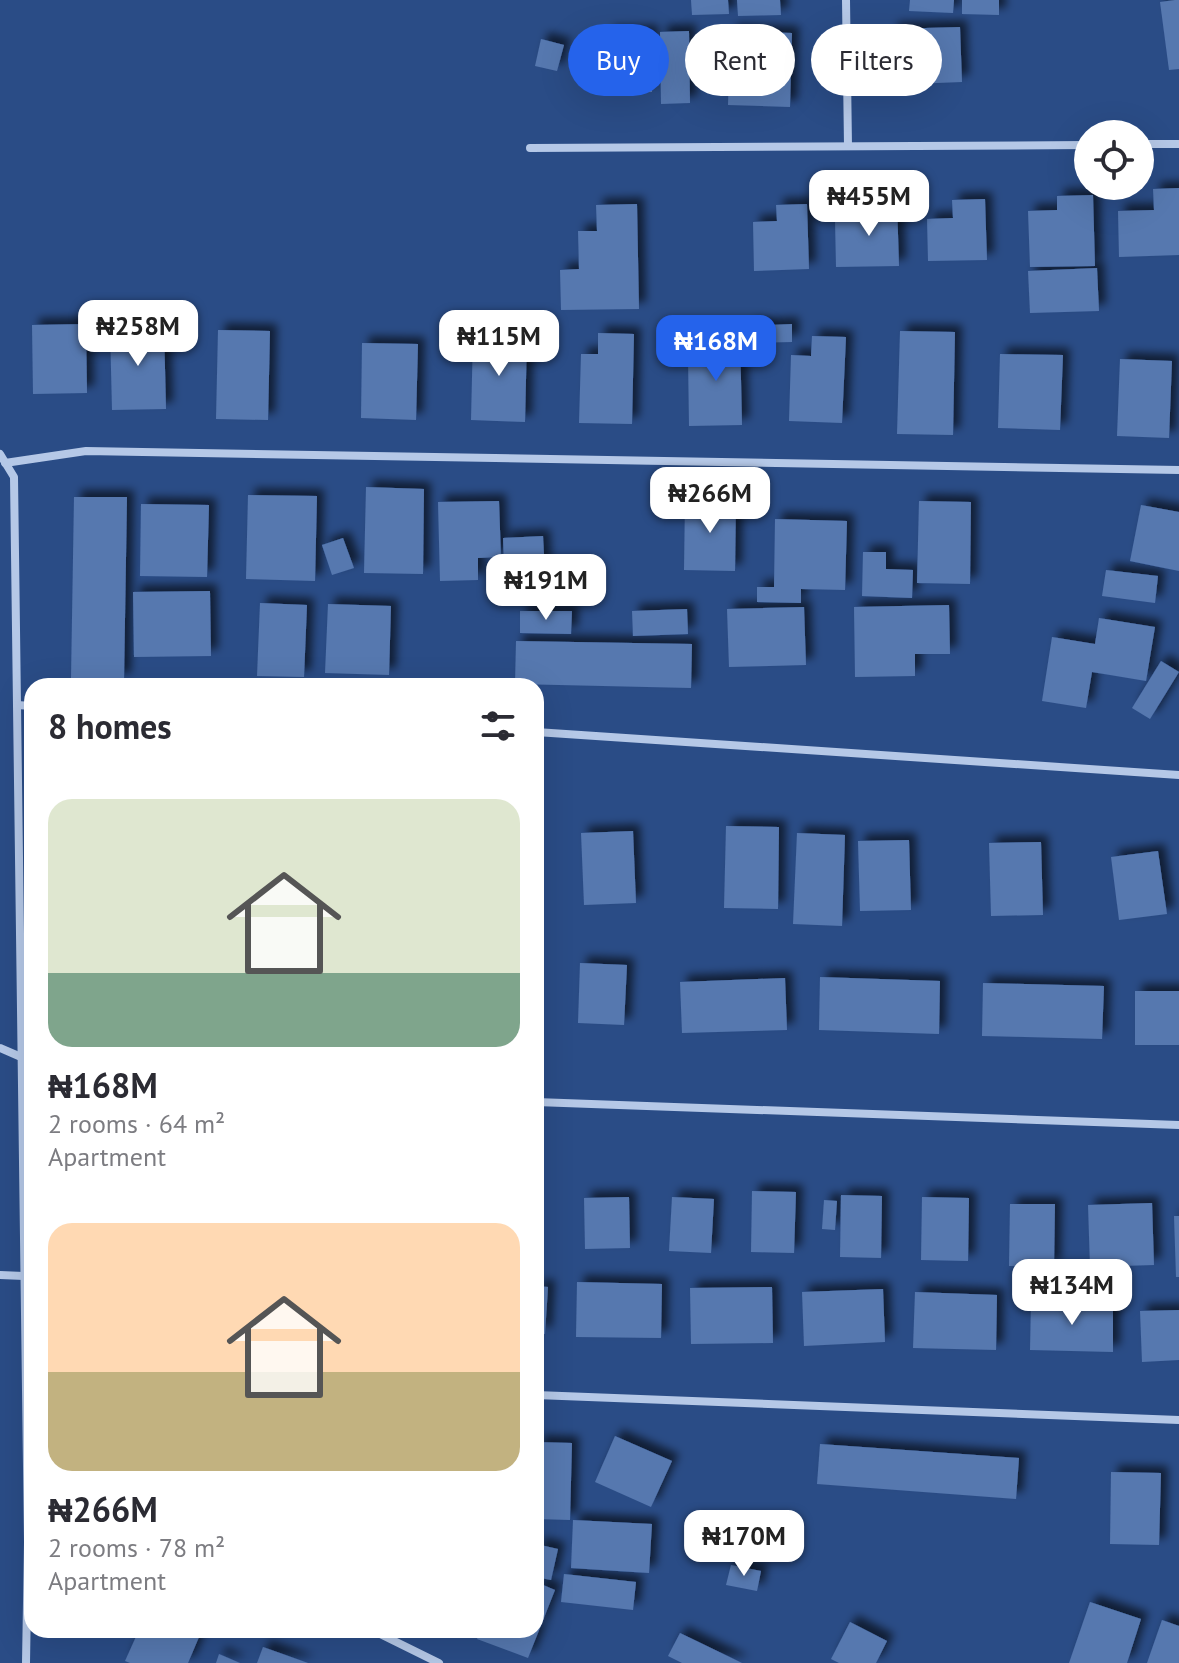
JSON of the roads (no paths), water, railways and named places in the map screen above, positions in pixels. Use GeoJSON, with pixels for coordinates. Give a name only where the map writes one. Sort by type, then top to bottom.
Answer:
{"type":"FeatureCollection","features":[{"type":"Feature","properties":{"kind":"street"},"geometry":{"type":"LineString","coordinates":[[846,0],[848,146]]}},
{"type":"Feature","properties":{"kind":"street"},"geometry":{"type":"LineString","coordinates":[[1154,144],[1179,144]]}},
{"type":"Feature","properties":{"kind":"street"},"geometry":{"type":"LineString","coordinates":[[530,148],[1074,145]]}},
{"type":"Feature","properties":{"kind":"street"},"geometry":{"type":"LineString","coordinates":[[0,1275],[24,1276],[14,477],[3,459],[86,451],[1179,470]]}},
{"type":"Feature","properties":{"kind":"street"},"geometry":{"type":"LineString","coordinates":[[17,705],[24,705]]}},
{"type":"Feature","properties":{"kind":"street"},"geometry":{"type":"LineString","coordinates":[[544,733],[1179,775]]}},
{"type":"Feature","properties":{"kind":"street"},"geometry":{"type":"LineString","coordinates":[[0,1048],[21,1057]]}},
{"type":"Feature","properties":{"kind":"street"},"geometry":{"type":"LineString","coordinates":[[544,1102],[1179,1125]]}},
{"type":"Feature","properties":{"kind":"street"},"geometry":{"type":"LineString","coordinates":[[544,1395],[1179,1420]]}},
{"type":"Feature","properties":{"kind":"street"},"geometry":{"type":"LineString","coordinates":[[26,1663],[27,1638]]}},
{"type":"Feature","properties":{"kind":"street"},"geometry":{"type":"LineString","coordinates":[[388,1638],[439,1663]]}}]}
